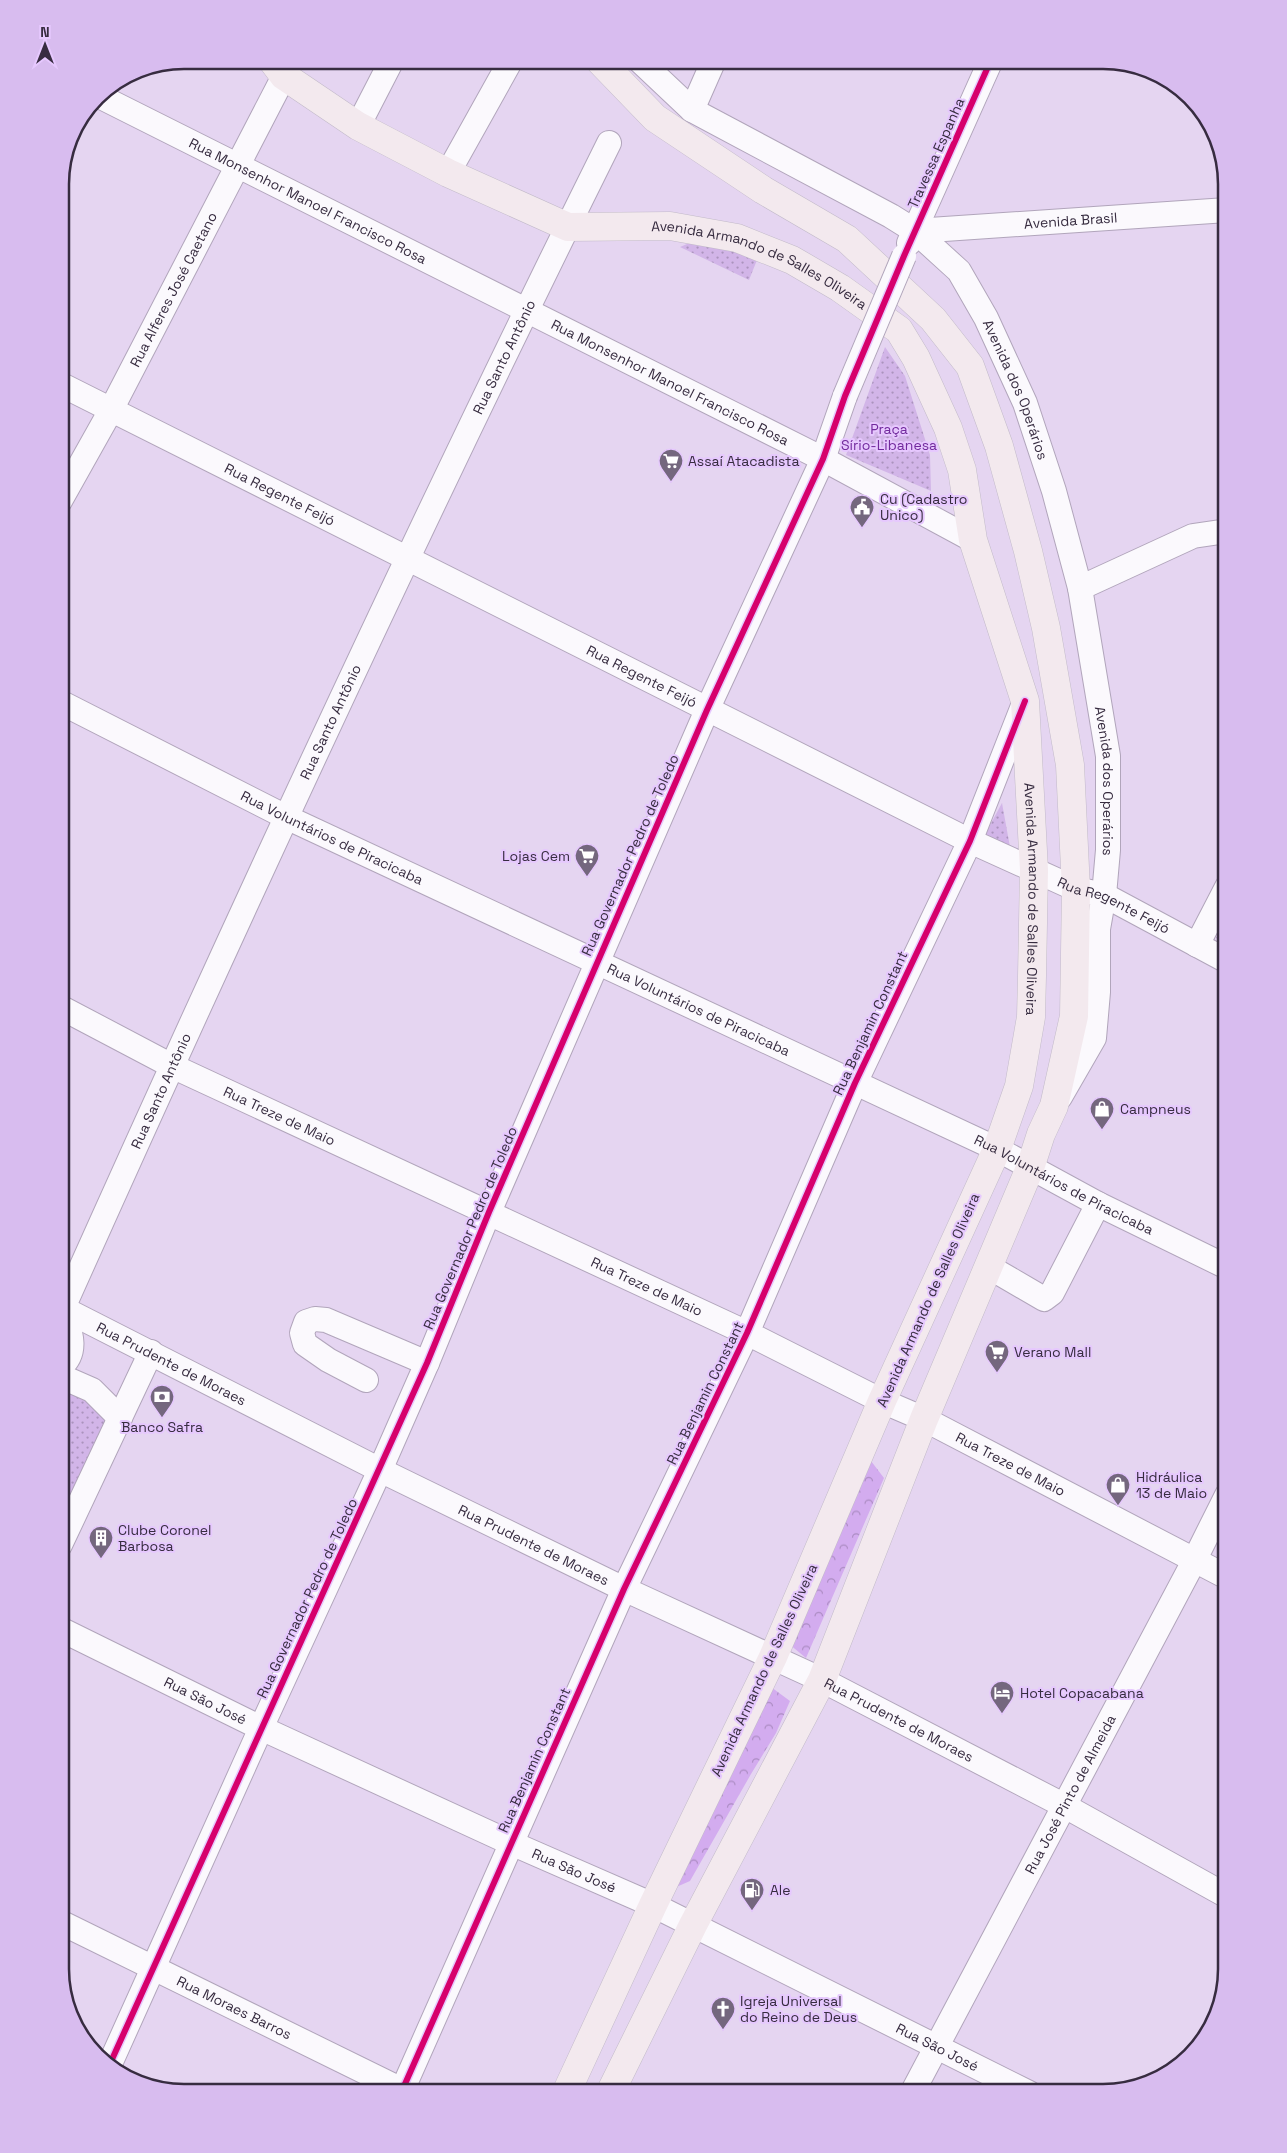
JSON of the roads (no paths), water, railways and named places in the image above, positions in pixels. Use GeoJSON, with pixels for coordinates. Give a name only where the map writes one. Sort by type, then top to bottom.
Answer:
{"type":"FeatureCollection","features":[{"type":"Feature","properties":{"kind":"main road","name":"Avenida Armando de Salles Oliveira"},"geometry":{"type":"LineString","coordinates":[[279,69],[358,126],[448,173],[568,227],[670,226],[737,238],[792,260],[840,288],[900,330],[916,358],[948,428],[962,470],[973,540],[1025,701],[1034,870],[1031,1017],[1019,1086],[997,1149],[882,1401],[774,1656],[653,1904],[570,2084]]}},
{"type":"Feature","properties":{"kind":"main road"},"geometry":{"type":"LineString","coordinates":[[609,69],[655,118],[763,190],[847,239],[933,319],[970,366],[999,446],[1028,551],[1046,628],[1070,765],[1076,889],[1074,1016],[1054,1106],[1040,1134],[1030,1168],[924,1419],[822,1680],[693,1925],[614,2084]]}},
{"type":"Feature","properties":{"kind":"street","name":"Rua Alferes José Caetano"},"geometry":{"type":"LineString","coordinates":[[69,485],[111,410],[237,164],[278,69]]}},
{"type":"Feature","properties":{"kind":"street"},"geometry":{"type":"LineString","coordinates":[[358,126],[387,69]]}},
{"type":"Feature","properties":{"kind":"street"},"geometry":{"type":"LineString","coordinates":[[448,173],[506,69]]}},
{"type":"Feature","properties":{"kind":"street","name":"Avenida dos Operários"},"geometry":{"type":"LineString","coordinates":[[649,69],[692,110],[891,216],[914,231],[959,271],[986,318],[1025,403],[1054,491],[1080,588],[1108,756],[1108,850],[1104,895],[1098,929],[1098,992],[1094,1038],[1054,1106]]}},
{"type":"Feature","properties":{"kind":"street"},"geometry":{"type":"LineString","coordinates":[[692,110],[710,69]]}},
{"type":"Feature","properties":{"kind":"street","name":"Travessa Espanha"},"geometry":{"type":"LineString","coordinates":[[845,396],[914,231],[987,69]]}},
{"type":"Feature","properties":{"kind":"street","name":"Rua Monsenhor Manoel Francisco Rosa"},"geometry":{"type":"LineString","coordinates":[[106,99],[823,458],[973,540]]}},
{"type":"Feature","properties":{"kind":"street","name":"Rua Santo Antônio"},"geometry":{"type":"LineString","coordinates":[[69,1292],[286,817],[407,559],[609,144]]}},
{"type":"Feature","properties":{"kind":"street","name":"Avenida Brasil"},"geometry":{"type":"LineString","coordinates":[[914,231],[1218,211]]}},
{"type":"Feature","properties":{"kind":"street","name":"Rua Regente Feijó"},"geometry":{"type":"LineString","coordinates":[[69,389],[970,841],[1076,889],[1104,895],[1218,956]]}},
{"type":"Feature","properties":{"kind":"street","name":"Rua Governador Pedro de Toledo"},"geometry":{"type":"LineString","coordinates":[[112,2059],[155,1968],[261,1728],[380,1470],[597,962],[708,710],[823,458],[845,396]]}},
{"type":"Feature","properties":{"kind":"street"},"geometry":{"type":"LineString","coordinates":[[1080,588],[1193,536],[1218,532]]}},
{"type":"Feature","properties":{"kind":"street","name":"Rua Benjamin Constant"},"geometry":{"type":"LineString","coordinates":[[407,2084],[511,1842],[624,1589],[748,1334],[855,1083],[970,841],[1025,701]]}},
{"type":"Feature","properties":{"kind":"street","name":"Rua Voluntários de Piracicaba"},"geometry":{"type":"LineString","coordinates":[[69,707],[286,817],[997,1149],[1098,1204],[1218,1263]]}},
{"type":"Feature","properties":{"kind":"street"},"geometry":{"type":"LineString","coordinates":[[1197,946],[1218,905]]}},
{"type":"Feature","properties":{"kind":"street","name":"Rua Treze de Maio"},"geometry":{"type":"LineString","coordinates":[[69,1012],[172,1066],[489,1212],[748,1334],[882,1401],[924,1419],[1218,1573]]}},
{"type":"Feature","properties":{"kind":"street"},"geometry":{"type":"LineString","coordinates":[[988,1267],[1044,1299],[1052,1293],[1098,1204]]}},
{"type":"Feature","properties":{"kind":"street","name":"Rua Prudente de Moraes"},"geometry":{"type":"LineString","coordinates":[[69,1311],[380,1470],[624,1589],[774,1656],[822,1680],[1063,1805],[1218,1891]]}},
{"type":"Feature","properties":{"kind":"street"},"geometry":{"type":"LineString","coordinates":[[366,1380],[328,1360],[305,1344],[302,1333],[306,1322],[316,1319],[326,1320],[427,1363]]}},
{"type":"Feature","properties":{"kind":"street"},"geometry":{"type":"LineString","coordinates":[[69,1332],[72,1342],[71,1355],[69,1357]]}},
{"type":"Feature","properties":{"kind":"street"},"geometry":{"type":"LineString","coordinates":[[69,1526],[150,1352]]}},
{"type":"Feature","properties":{"kind":"street"},"geometry":{"type":"LineString","coordinates":[[69,1380],[92,1390],[120,1418]]}},
{"type":"Feature","properties":{"kind":"street","name":"Rua José Pinto de Almeida"},"geometry":{"type":"LineString","coordinates":[[917,2084],[1218,1513]]}},
{"type":"Feature","properties":{"kind":"street","name":"Rua São José"},"geometry":{"type":"LineString","coordinates":[[69,1633],[261,1728],[511,1842],[653,1904],[1011,2084]]}},
{"type":"Feature","properties":{"kind":"street","name":"Rua Moraes Barros"},"geometry":{"type":"LineString","coordinates":[[69,1926],[388,2084]]}},
{"type":"Feature","properties":{"kind":"place","name":"Assaí Atacadista"},"geometry":{"type":"Point","coordinates":[671,482]}},
{"type":"Feature","properties":{"kind":"place","name":"Cu (Cadastro Unico)"},"geometry":{"type":"Point","coordinates":[862,528]}},
{"type":"Feature","properties":{"kind":"place","name":"Lojas Cem"},"geometry":{"type":"Point","coordinates":[587,877]}},
{"type":"Feature","properties":{"kind":"place","name":"Campneus"},"geometry":{"type":"Point","coordinates":[1102,1130]}},
{"type":"Feature","properties":{"kind":"place","name":"Verano Mall"},"geometry":{"type":"Point","coordinates":[997,1373]}},
{"type":"Feature","properties":{"kind":"place","name":"Banco Safra"},"geometry":{"type":"Point","coordinates":[162,1418]}},
{"type":"Feature","properties":{"kind":"place","name":"Hidráulica 13 de Maio"},"geometry":{"type":"Point","coordinates":[1118,1506]}},
{"type":"Feature","properties":{"kind":"place","name":"Clube Coronel Barbosa"},"geometry":{"type":"Point","coordinates":[101,1559]}},
{"type":"Feature","properties":{"kind":"place","name":"Hotel Copacabana"},"geometry":{"type":"Point","coordinates":[1002,1714]}},
{"type":"Feature","properties":{"kind":"place","name":"Ale"},"geometry":{"type":"Point","coordinates":[752,1911]}},
{"type":"Feature","properties":{"kind":"place","name":"Igreja Universal do Reino de Deus"},"geometry":{"type":"Point","coordinates":[723,2030]}},
{"type":"Feature","properties":{"kind":"park label","name":"Praça Sírio-Libanesa"},"geometry":{"type":"Point","coordinates":[889,438]}}]}
